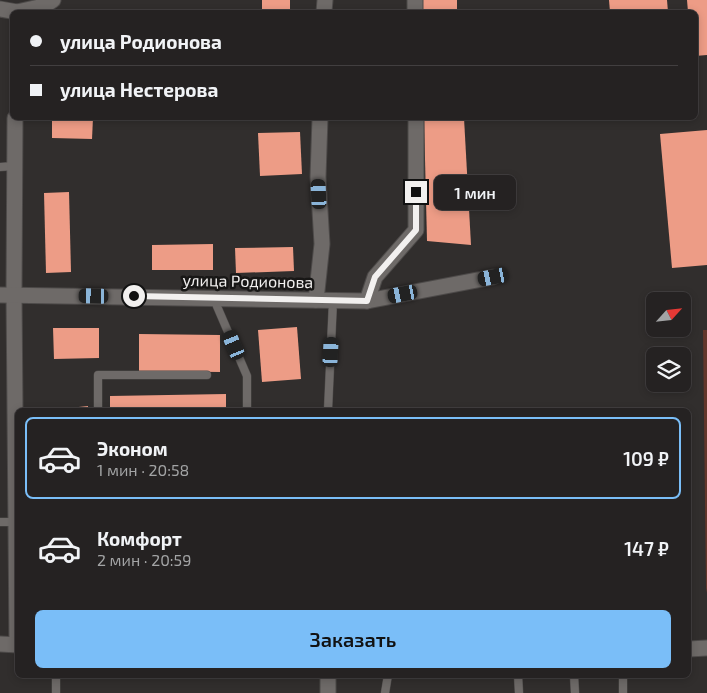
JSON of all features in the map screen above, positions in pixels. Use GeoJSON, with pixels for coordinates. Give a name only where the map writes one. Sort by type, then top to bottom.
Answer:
{"type":"FeatureCollection","features":[{"type":"Feature","properties":{"kind":"street"},"geometry":{"type":"LineString","coordinates":[[26,10],[44,6],[53,0]]}},
{"type":"Feature","properties":{"kind":"street"},"geometry":{"type":"LineString","coordinates":[[15,120],[7,167],[7,295],[11,522],[15,604]]}},
{"type":"Feature","properties":{"kind":"street"},"geometry":{"type":"LineString","coordinates":[[316,300],[322,244],[318,177],[320,120]]}},
{"type":"Feature","properties":{"kind":"street"},"geometry":{"type":"LineString","coordinates":[[367,301],[375,277],[416,230],[416,120]]}},
{"type":"Feature","properties":{"kind":"street","name":"улица Родионова"},"geometry":{"type":"LineString","coordinates":[[7,295],[367,301],[493,277]]}},
{"type":"Feature","properties":{"kind":"street"},"geometry":{"type":"LineString","coordinates":[[0,644],[15,645]]}},
{"type":"Feature","properties":{"kind":"street"},"geometry":{"type":"LineString","coordinates":[[691,649],[707,648]]}},
{"type":"Feature","properties":{"kind":"street"},"geometry":{"type":"LineString","coordinates":[[328,678],[328,693]]}},
{"type":"Feature","properties":{"kind":"lane"},"geometry":{"type":"LineString","coordinates":[[213,297],[247,376],[247,408]]}},
{"type":"Feature","properties":{"kind":"lane"},"geometry":{"type":"LineString","coordinates":[[328,408],[334,301]]}},
{"type":"Feature","properties":{"kind":"lane"},"geometry":{"type":"LineString","coordinates":[[98,408],[98,375],[207,375]]}},
{"type":"Feature","properties":{"kind":"lane"},"geometry":{"type":"LineString","coordinates":[[56,678],[56,693]]}},
{"type":"Feature","properties":{"kind":"lane"},"geometry":{"type":"LineString","coordinates":[[385,693],[388,678]]}},
{"type":"Feature","properties":{"kind":"lane"},"geometry":{"type":"LineString","coordinates":[[518,678],[519,693]]}},
{"type":"Feature","properties":{"kind":"lane"},"geometry":{"type":"LineString","coordinates":[[574,678],[575,693]]}},
{"type":"Feature","properties":{"kind":"lane"},"geometry":{"type":"LineString","coordinates":[[623,678],[623,693]]}},
{"type":"Feature","properties":{"kind":"shaded area"},"geometry":{"type":"Polygon","coordinates":[[[703,330],[707,330],[707,593],[706,588],[703,330]]]}},
{"type":"Feature","properties":{"kind":"building"},"geometry":{"type":"Polygon","coordinates":[[[262,0],[290,0],[290,10],[262,10],[262,0]]]}},
{"type":"Feature","properties":{"kind":"building"},"geometry":{"type":"Polygon","coordinates":[[[421,0],[457,0],[457,10],[421,10],[421,0]]]}},
{"type":"Feature","properties":{"kind":"building"},"geometry":{"type":"Polygon","coordinates":[[[609,0],[667,0],[668,10],[610,10],[609,0]]]}},
{"type":"Feature","properties":{"kind":"building"},"geometry":{"type":"Polygon","coordinates":[[[687,0],[707,0],[707,55],[698,56],[698,10],[688,10],[687,0]]]}},
{"type":"Feature","properties":{"kind":"building"},"geometry":{"type":"Polygon","coordinates":[[[52,120],[93,120],[92,139],[52,138],[52,120]]]}},
{"type":"Feature","properties":{"kind":"building"},"geometry":{"type":"Polygon","coordinates":[[[424,120],[464,120],[471,245],[427,241],[424,120]]]}},
{"type":"Feature","properties":{"kind":"building"},"geometry":{"type":"Polygon","coordinates":[[[707,130],[707,265],[672,268],[660,134],[707,130]]]}},
{"type":"Feature","properties":{"kind":"building"},"geometry":{"type":"Polygon","coordinates":[[[300,132],[302,174],[260,176],[258,133],[300,132]]]}},
{"type":"Feature","properties":{"kind":"building"},"geometry":{"type":"Polygon","coordinates":[[[69,192],[71,272],[46,273],[44,193],[69,192]]]}},
{"type":"Feature","properties":{"kind":"building"},"geometry":{"type":"Polygon","coordinates":[[[213,244],[213,270],[152,270],[152,245],[213,244]]]}},
{"type":"Feature","properties":{"kind":"building"},"geometry":{"type":"Polygon","coordinates":[[[293,247],[294,271],[236,273],[235,248],[293,247]]]}},
{"type":"Feature","properties":{"kind":"building"},"geometry":{"type":"Polygon","coordinates":[[[297,327],[301,379],[262,382],[258,330],[297,327]]]}},
{"type":"Feature","properties":{"kind":"building"},"geometry":{"type":"Polygon","coordinates":[[[53,328],[99,328],[99,358],[54,359],[53,328]]]}},
{"type":"Feature","properties":{"kind":"building"},"geometry":{"type":"Polygon","coordinates":[[[139,334],[220,335],[220,372],[139,371],[139,334]]]}},
{"type":"Feature","properties":{"kind":"building"},"geometry":{"type":"Polygon","coordinates":[[[226,394],[226,408],[110,408],[110,396],[226,394]]]}},
{"type":"Feature","properties":{"kind":"building"},"geometry":{"type":"Polygon","coordinates":[[[88,406],[88,408],[69,408],[88,406]]]}},
{"type":"Feature","properties":{"kind":"route"},"geometry":{"type":"LineString","coordinates":[[134,296],[367,301],[375,277],[416,230],[416,192]]}}]}
